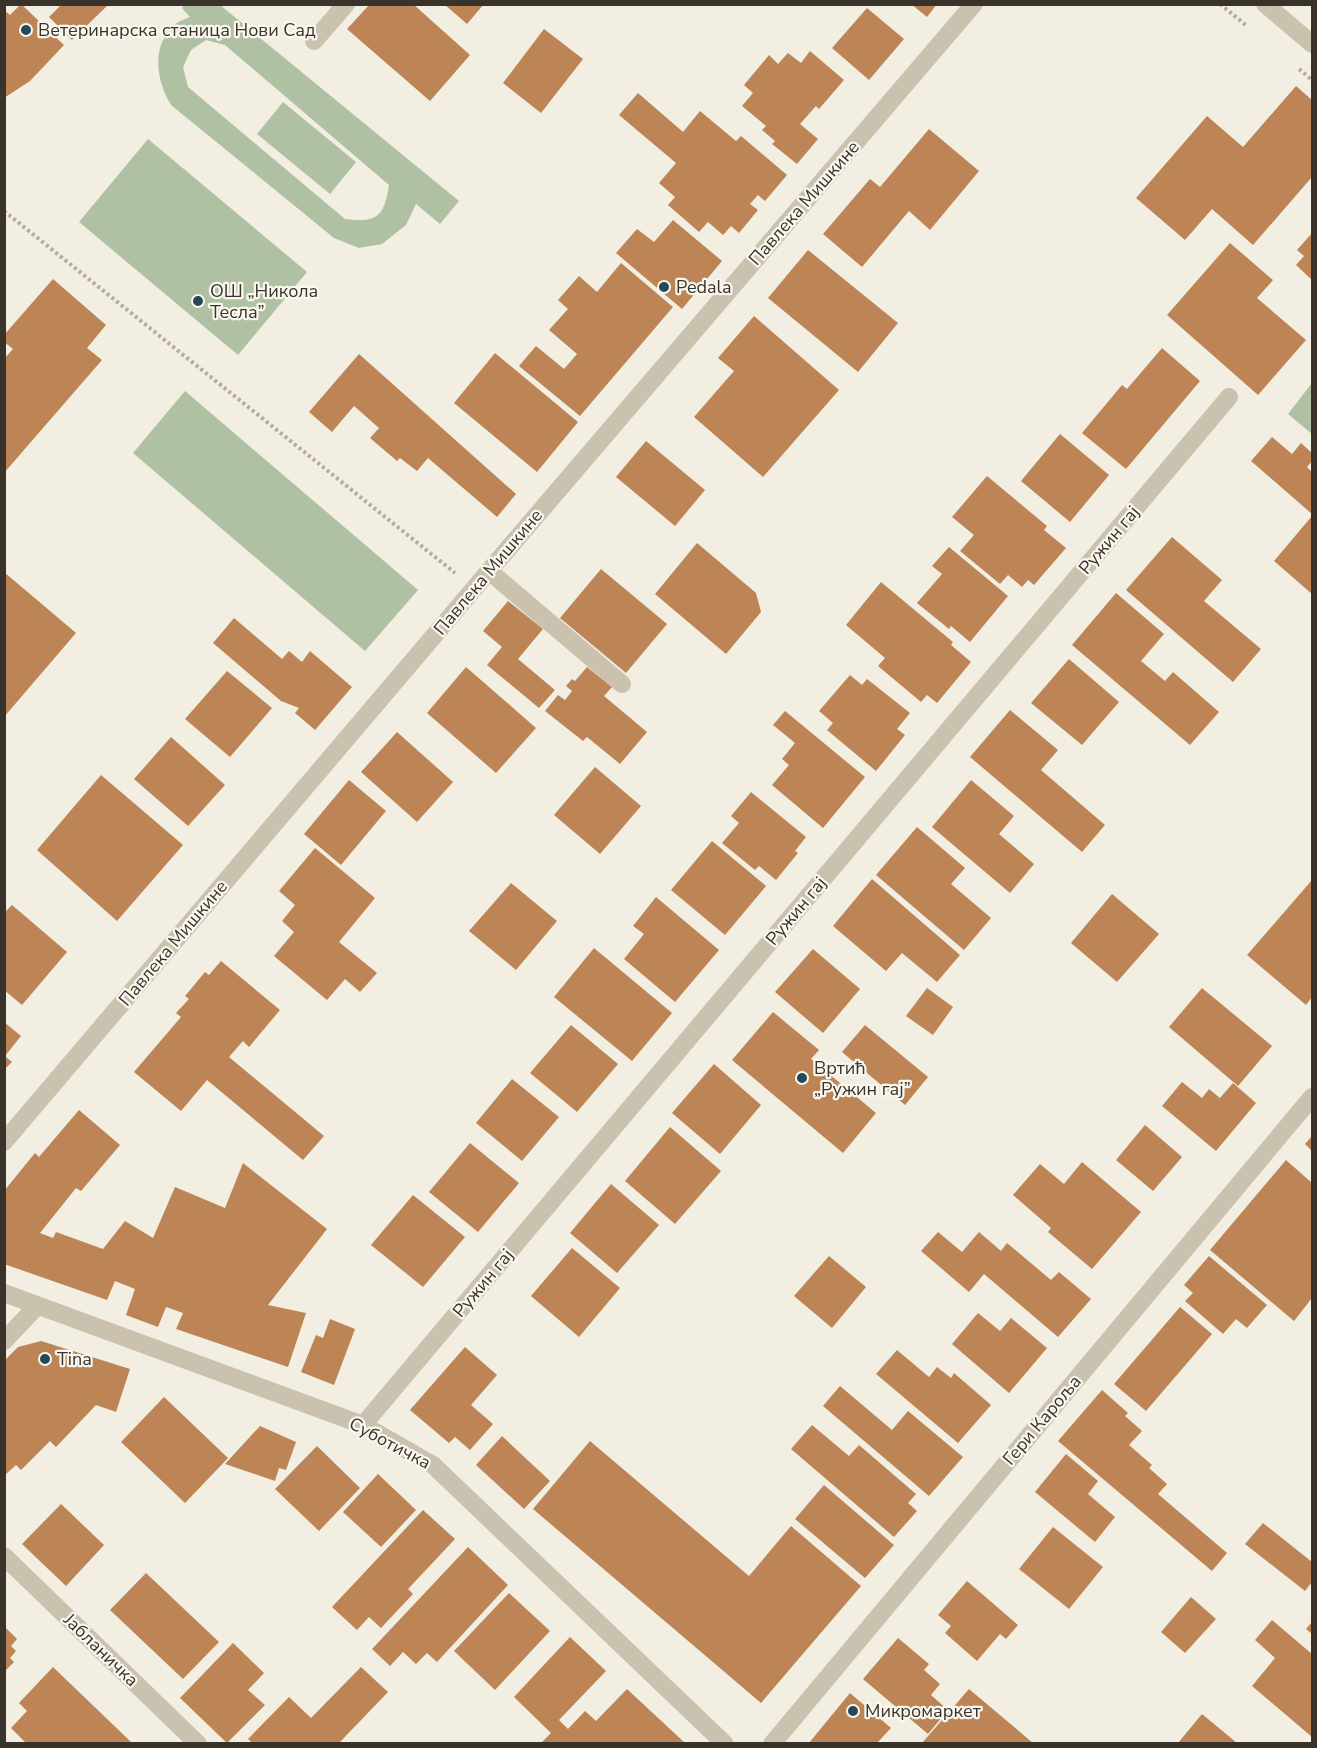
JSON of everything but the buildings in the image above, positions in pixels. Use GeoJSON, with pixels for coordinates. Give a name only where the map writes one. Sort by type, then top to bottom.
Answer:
{"type":"FeatureCollection","features":[{"type":"Feature","properties":{"kind":"street"},"geometry":{"type":"LineString","coordinates":[[314,41],[345,4]]}},
{"type":"Feature","properties":{"kind":"street","name":"Павлека Мишкине"},"geometry":{"type":"LineString","coordinates":[[4,1142],[974,4]]}},
{"type":"Feature","properties":{"kind":"street"},"geometry":{"type":"LineString","coordinates":[[1265,4],[1312,44]]}},
{"type":"Feature","properties":{"kind":"street","name":"Ружин гај"},"geometry":{"type":"LineString","coordinates":[[363,1425],[1229,397]]}},
{"type":"Feature","properties":{"kind":"street"},"geometry":{"type":"LineString","coordinates":[[489,571],[622,684]]}},
{"type":"Feature","properties":{"kind":"street","name":"Гери Кароља"},"geometry":{"type":"LineString","coordinates":[[772,1743],[1312,1097]]}},
{"type":"Feature","properties":{"kind":"street","name":"Суботичка"},"geometry":{"type":"LineString","coordinates":[[4,1293],[363,1425],[433,1465],[725,1743]]}},
{"type":"Feature","properties":{"kind":"street"},"geometry":{"type":"LineString","coordinates":[[4,1341],[37,1306]]}},
{"type":"Feature","properties":{"kind":"street","name":"Јабланичка"},"geometry":{"type":"LineString","coordinates":[[4,1556],[198,1743]]}},
{"type":"Feature","properties":{"kind":"path"},"geometry":{"type":"LineString","coordinates":[[4,211],[474,589]]}},
{"type":"Feature","properties":{"kind":"green space"},"geometry":{"type":"Polygon","coordinates":[[[185,4],[220,5],[459,201],[440,224],[416,204],[406,225],[382,244],[359,248],[334,238],[171,105],[159,74],[159,52],[168,32],[179,22],[190,17],[182,8],[185,4]],[[206,40],[191,50],[183,67],[188,87],[345,219],[365,220],[377,216],[385,204],[389,185],[225,45],[206,40]]]}},
{"type":"Feature","properties":{"kind":"green space"},"geometry":{"type":"Polygon","coordinates":[[[283,102],[356,162],[330,194],[257,134],[283,102]]]}},
{"type":"Feature","properties":{"kind":"green space"},"geometry":{"type":"Polygon","coordinates":[[[148,139],[307,272],[238,355],[79,222],[148,139]]]}},
{"type":"Feature","properties":{"kind":"green space"},"geometry":{"type":"Polygon","coordinates":[[[1312,383],[1312,434],[1288,414],[1312,383]]]}},
{"type":"Feature","properties":{"kind":"green space"},"geometry":{"type":"Polygon","coordinates":[[[185,391],[418,590],[365,651],[133,453],[185,391]]]}},
{"type":"Feature","properties":{"kind":"place","name":"Ветеринарска станица Нови Сад"},"geometry":{"type":"Point","coordinates":[26,30]}},
{"type":"Feature","properties":{"kind":"place","name":"Pedala"},"geometry":{"type":"Point","coordinates":[664,287]}},
{"type":"Feature","properties":{"kind":"place","name":"ОШ „Никола Тесла”"},"geometry":{"type":"Point","coordinates":[198,301]}},
{"type":"Feature","properties":{"kind":"place","name":"Вртић „Ружин гај”"},"geometry":{"type":"Point","coordinates":[802,1078]}},
{"type":"Feature","properties":{"kind":"place","name":"Tina"},"geometry":{"type":"Point","coordinates":[45,1359]}},
{"type":"Feature","properties":{"kind":"place","name":"Микромаркет"},"geometry":{"type":"Point","coordinates":[853,1711]}}]}
